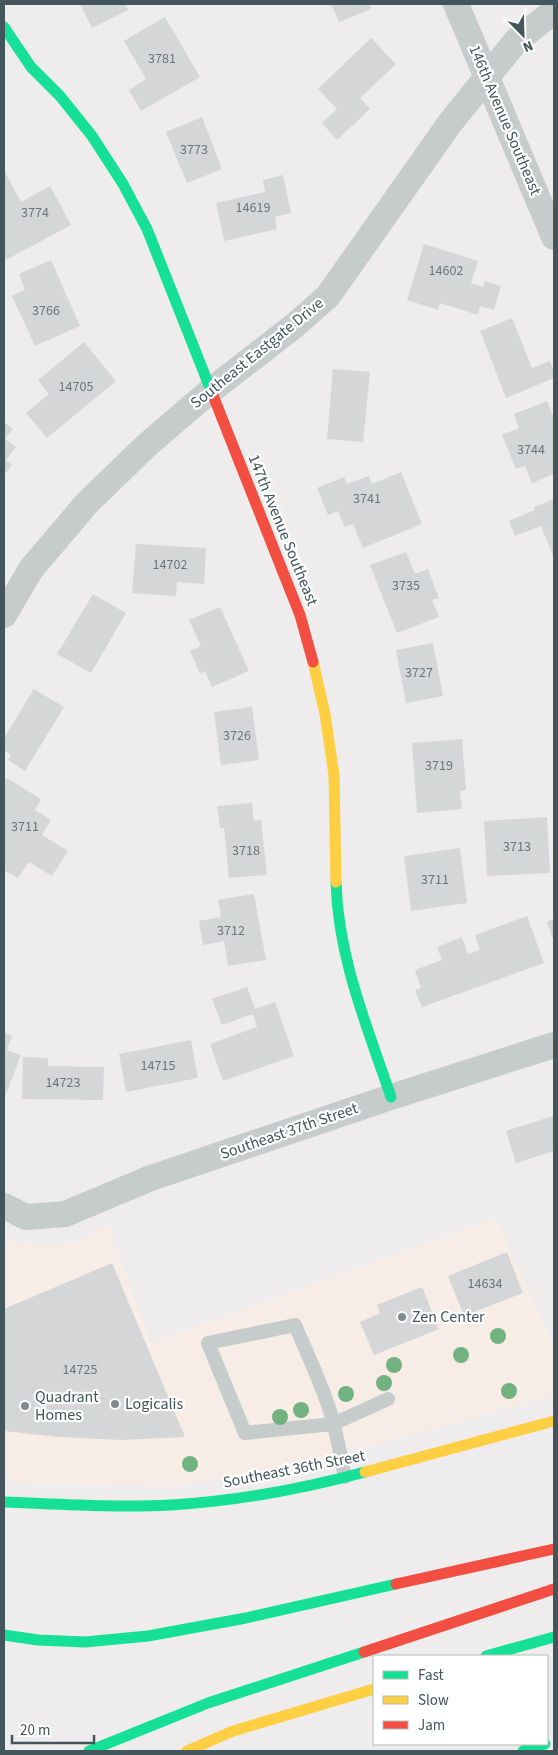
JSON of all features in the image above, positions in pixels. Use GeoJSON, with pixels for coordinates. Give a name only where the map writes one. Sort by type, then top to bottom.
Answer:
{"type":"FeatureCollection","features":[{"type":"Feature","properties":{"kind":"main road","name":"147th Avenue Southeast"},"geometry":{"type":"LineString","coordinates":[[4,27],[32,68],[60,96],[92,136],[123,184],[147,229],[300,615],[328,722],[334,776],[337,912],[348,970],[391,1097]]}},
{"type":"Feature","properties":{"kind":"main road","name":"Southeast 36th Street"},"geometry":{"type":"LineString","coordinates":[[4,1502],[170,1506],[246,1498],[346,1477],[554,1421]]}},
{"type":"Feature","properties":{"kind":"main road"},"geometry":{"type":"LineString","coordinates":[[4,1635],[38,1640],[85,1642],[148,1636],[246,1618],[554,1549]]}},
{"type":"Feature","properties":{"kind":"main road"},"geometry":{"type":"LineString","coordinates":[[89,1751],[208,1703],[554,1589]]}},
{"type":"Feature","properties":{"kind":"main road"},"geometry":{"type":"LineString","coordinates":[[489,1655],[554,1636]]}},
{"type":"Feature","properties":{"kind":"main road"},"geometry":{"type":"LineString","coordinates":[[187,1751],[233,1731],[373,1689]]}},
{"type":"Feature","properties":{"kind":"main road"},"geometry":{"type":"LineString","coordinates":[[523,1751],[543,1745]]}},
{"type":"Feature","properties":{"kind":"street","name":"146th Avenue Southeast"},"geometry":{"type":"LineString","coordinates":[[456,4],[554,237]]}},
{"type":"Feature","properties":{"kind":"street","name":"Southeast Eastgate Drive"},"geometry":{"type":"LineString","coordinates":[[4,614],[32,569],[87,503],[146,445],[210,391],[294,326],[328,296],[450,123],[516,41],[554,11]]}},
{"type":"Feature","properties":{"kind":"street","name":"Southeast 37th Street"},"geometry":{"type":"LineString","coordinates":[[15,1212],[65,1214],[151,1178],[554,1044]]}},
{"type":"Feature","properties":{"kind":"lane"},"geometry":{"type":"LineString","coordinates":[[346,1477],[333,1424],[328,1404],[295,1325],[208,1343],[245,1433],[333,1424],[388,1399]]}},
{"type":"Feature","properties":{"kind":"shaded area"},"geometry":{"type":"Polygon","coordinates":[[[495,1218],[552,1342],[554,1342],[554,1396],[301,1464],[170,1487],[19,1483],[4,1480],[4,1238],[41,1247],[72,1244],[107,1225],[151,1343],[495,1218]]]}},
{"type":"Feature","properties":{"kind":"building"},"geometry":{"type":"Polygon","coordinates":[[[80,4],[125,4],[128,10],[92,28],[80,4]]]}},
{"type":"Feature","properties":{"kind":"building"},"geometry":{"type":"Polygon","coordinates":[[[331,4],[369,4],[371,9],[339,22],[331,4]]]}},
{"type":"Feature","properties":{"kind":"building"},"geometry":{"type":"Polygon","coordinates":[[[165,17],[200,77],[141,111],[129,90],[146,79],[124,41],[165,17]]]}},
{"type":"Feature","properties":{"kind":"building"},"geometry":{"type":"Polygon","coordinates":[[[371,38],[396,64],[360,98],[370,109],[337,140],[322,123],[337,109],[318,89],[371,38]]]}},
{"type":"Feature","properties":{"kind":"building"},"geometry":{"type":"Polygon","coordinates":[[[202,117],[222,169],[187,183],[166,132],[202,117]]]}},
{"type":"Feature","properties":{"kind":"building"},"geometry":{"type":"Polygon","coordinates":[[[5,172],[21,202],[50,186],[71,225],[6,260],[4,256],[5,172]]]}},
{"type":"Feature","properties":{"kind":"building"},"geometry":{"type":"Polygon","coordinates":[[[283,175],[291,213],[275,217],[277,229],[224,241],[216,203],[265,192],[263,180],[283,175]]]}},
{"type":"Feature","properties":{"kind":"building"},"geometry":{"type":"Polygon","coordinates":[[[424,244],[478,261],[471,283],[483,287],[485,281],[501,286],[494,310],[480,306],[478,315],[440,303],[438,310],[407,300],[424,244]]]}},
{"type":"Feature","properties":{"kind":"building"},"geometry":{"type":"Polygon","coordinates":[[[51,260],[80,326],[35,346],[12,296],[25,290],[19,274],[51,260]]]}},
{"type":"Feature","properties":{"kind":"building"},"geometry":{"type":"Polygon","coordinates":[[[512,318],[532,368],[550,361],[554,371],[554,378],[506,398],[480,331],[512,318]]]}},
{"type":"Feature","properties":{"kind":"building"},"geometry":{"type":"Polygon","coordinates":[[[84,342],[116,381],[47,438],[26,413],[49,394],[38,380],[84,342]]]}},
{"type":"Feature","properties":{"kind":"building"},"geometry":{"type":"Polygon","coordinates":[[[333,369],[370,372],[363,442],[327,439],[333,369]]]}},
{"type":"Feature","properties":{"kind":"building"},"geometry":{"type":"Polygon","coordinates":[[[547,401],[554,418],[554,474],[532,483],[525,466],[516,469],[502,435],[519,428],[514,414],[547,401]]]}},
{"type":"Feature","properties":{"kind":"building"},"geometry":{"type":"Polygon","coordinates":[[[4,422],[13,429],[5,439],[16,447],[6,460],[12,465],[4,475],[4,422]]]}},
{"type":"Feature","properties":{"kind":"building"},"geometry":{"type":"Polygon","coordinates":[[[401,472],[422,524],[363,548],[353,524],[345,527],[338,511],[328,515],[317,488],[344,477],[347,484],[369,476],[372,484],[401,472]]]}},
{"type":"Feature","properties":{"kind":"building"},"geometry":{"type":"Polygon","coordinates":[[[554,499],[554,558],[541,526],[515,536],[509,521],[535,510],[534,507],[554,499]]]}},
{"type":"Feature","properties":{"kind":"building"},"geometry":{"type":"Polygon","coordinates":[[[136,544],[206,548],[204,584],[177,582],[176,596],[132,593],[136,544]]]}},
{"type":"Feature","properties":{"kind":"building"},"geometry":{"type":"Polygon","coordinates":[[[406,552],[415,574],[428,569],[439,598],[432,600],[439,617],[397,633],[370,565],[406,552]]]}},
{"type":"Feature","properties":{"kind":"building"},"geometry":{"type":"Polygon","coordinates":[[[93,594],[126,613],[91,673],[57,654],[93,594]]]}},
{"type":"Feature","properties":{"kind":"building"},"geometry":{"type":"Polygon","coordinates":[[[220,607],[249,671],[212,687],[205,671],[200,674],[190,651],[201,646],[189,620],[220,607]]]}},
{"type":"Feature","properties":{"kind":"building"},"geometry":{"type":"Polygon","coordinates":[[[433,643],[443,696],[406,703],[396,650],[433,643]]]}},
{"type":"Feature","properties":{"kind":"building"},"geometry":{"type":"Polygon","coordinates":[[[34,689],[64,707],[25,771],[8,760],[11,755],[4,750],[4,738],[34,689]]]}},
{"type":"Feature","properties":{"kind":"building"},"geometry":{"type":"Polygon","coordinates":[[[252,707],[259,760],[221,765],[214,712],[252,707]]]}},
{"type":"Feature","properties":{"kind":"building"},"geometry":{"type":"Polygon","coordinates":[[[462,739],[466,790],[460,791],[462,809],[417,813],[412,743],[462,739]]]}},
{"type":"Feature","properties":{"kind":"building"},"geometry":{"type":"Polygon","coordinates":[[[7,778],[41,799],[35,810],[51,820],[42,835],[68,851],[52,876],[29,862],[18,878],[4,870],[4,782],[7,778]]]}},
{"type":"Feature","properties":{"kind":"building"},"geometry":{"type":"Polygon","coordinates":[[[252,803],[254,821],[261,820],[267,875],[229,878],[224,828],[220,828],[217,806],[252,803]]]}},
{"type":"Feature","properties":{"kind":"building"},"geometry":{"type":"Polygon","coordinates":[[[547,817],[550,873],[487,876],[484,821],[547,817]]]}},
{"type":"Feature","properties":{"kind":"building"},"geometry":{"type":"Polygon","coordinates":[[[460,848],[467,903],[411,911],[404,856],[460,848]]]}},
{"type":"Feature","properties":{"kind":"building"},"geometry":{"type":"Polygon","coordinates":[[[254,894],[266,960],[228,966],[224,941],[203,945],[199,921],[221,917],[218,900],[254,894]]]}},
{"type":"Feature","properties":{"kind":"building"},"geometry":{"type":"Polygon","coordinates":[[[527,916],[544,963],[422,1007],[415,990],[421,988],[415,970],[442,960],[437,947],[462,937],[468,954],[480,950],[475,935],[527,916]]]}},
{"type":"Feature","properties":{"kind":"building"},"geometry":{"type":"Polygon","coordinates":[[[554,919],[554,942],[547,922],[554,919]]]}},
{"type":"Feature","properties":{"kind":"building"},"geometry":{"type":"Polygon","coordinates":[[[247,987],[255,1009],[275,1002],[294,1056],[223,1081],[210,1044],[257,1027],[253,1014],[222,1025],[212,999],[247,987]]]}},
{"type":"Feature","properties":{"kind":"building"},"geometry":{"type":"Polygon","coordinates":[[[4,1032],[12,1036],[7,1050],[21,1055],[4,1099],[4,1032]]]}},
{"type":"Feature","properties":{"kind":"building"},"geometry":{"type":"Polygon","coordinates":[[[191,1040],[198,1078],[126,1092],[119,1054],[191,1040]]]}},
{"type":"Feature","properties":{"kind":"building"},"geometry":{"type":"Polygon","coordinates":[[[23,1057],[48,1058],[48,1066],[104,1067],[103,1100],[22,1099],[23,1057]]]}},
{"type":"Feature","properties":{"kind":"building"},"geometry":{"type":"Polygon","coordinates":[[[553,1116],[554,1151],[516,1163],[506,1131],[553,1116]]]}},
{"type":"Feature","properties":{"kind":"building"},"geometry":{"type":"Polygon","coordinates":[[[507,1252],[523,1293],[464,1316],[448,1276],[507,1252]]]}},
{"type":"Feature","properties":{"kind":"building"},"geometry":{"type":"Polygon","coordinates":[[[112,1263],[185,1437],[122,1440],[59,1437],[4,1431],[4,1309],[112,1263]]]}},
{"type":"Feature","properties":{"kind":"building","name":"Zen Center"},"geometry":{"type":"Polygon","coordinates":[[[422,1287],[439,1329],[374,1355],[360,1322],[380,1313],[377,1305],[422,1287]]]}},
{"type":"Feature","properties":{"kind":"traffic: fast"},"geometry":{"type":"LineString","coordinates":[[4,27],[31,67],[60,96],[92,136],[123,184],[147,229],[212,393]]}},
{"type":"Feature","properties":{"kind":"traffic: fast"},"geometry":{"type":"LineString","coordinates":[[336,882],[342,938],[348,965],[391,1097]]}},
{"type":"Feature","properties":{"kind":"traffic: fast"},"geometry":{"type":"LineString","coordinates":[[4,1502],[129,1506],[196,1503],[269,1493],[365,1472]]}},
{"type":"Feature","properties":{"kind":"traffic: fast"},"geometry":{"type":"LineString","coordinates":[[4,1635],[38,1640],[85,1642],[148,1636],[246,1618],[396,1584]]}},
{"type":"Feature","properties":{"kind":"traffic: fast"},"geometry":{"type":"LineString","coordinates":[[490,1655],[554,1637]]}},
{"type":"Feature","properties":{"kind":"traffic: fast"},"geometry":{"type":"LineString","coordinates":[[89,1751],[208,1703],[364,1652]]}},
{"type":"Feature","properties":{"kind":"traffic: fast"},"geometry":{"type":"LineString","coordinates":[[523,1751],[542,1745]]}},
{"type":"Feature","properties":{"kind":"traffic: slow"},"geometry":{"type":"LineString","coordinates":[[313,662],[325,714],[334,775],[336,882]]}},
{"type":"Feature","properties":{"kind":"traffic: slow"},"geometry":{"type":"LineString","coordinates":[[365,1472],[554,1421]]}},
{"type":"Feature","properties":{"kind":"traffic: slow"},"geometry":{"type":"LineString","coordinates":[[187,1751],[233,1731],[373,1689]]}},
{"type":"Feature","properties":{"kind":"traffic: jam"},"geometry":{"type":"LineString","coordinates":[[212,393],[300,615],[313,662]]}},
{"type":"Feature","properties":{"kind":"traffic: jam"},"geometry":{"type":"LineString","coordinates":[[396,1584],[554,1549]]}},
{"type":"Feature","properties":{"kind":"traffic: jam"},"geometry":{"type":"LineString","coordinates":[[364,1652],[554,1589]]}},
{"type":"Feature","properties":{"kind":"place","name":"Zen Center"},"geometry":{"type":"Point","coordinates":[402,1317]}},
{"type":"Feature","properties":{"kind":"place","name":"Logicalis"},"geometry":{"type":"Point","coordinates":[115,1404]}},
{"type":"Feature","properties":{"kind":"place","name":"Quadrant Homes"},"geometry":{"type":"Point","coordinates":[25,1406]}}]}
